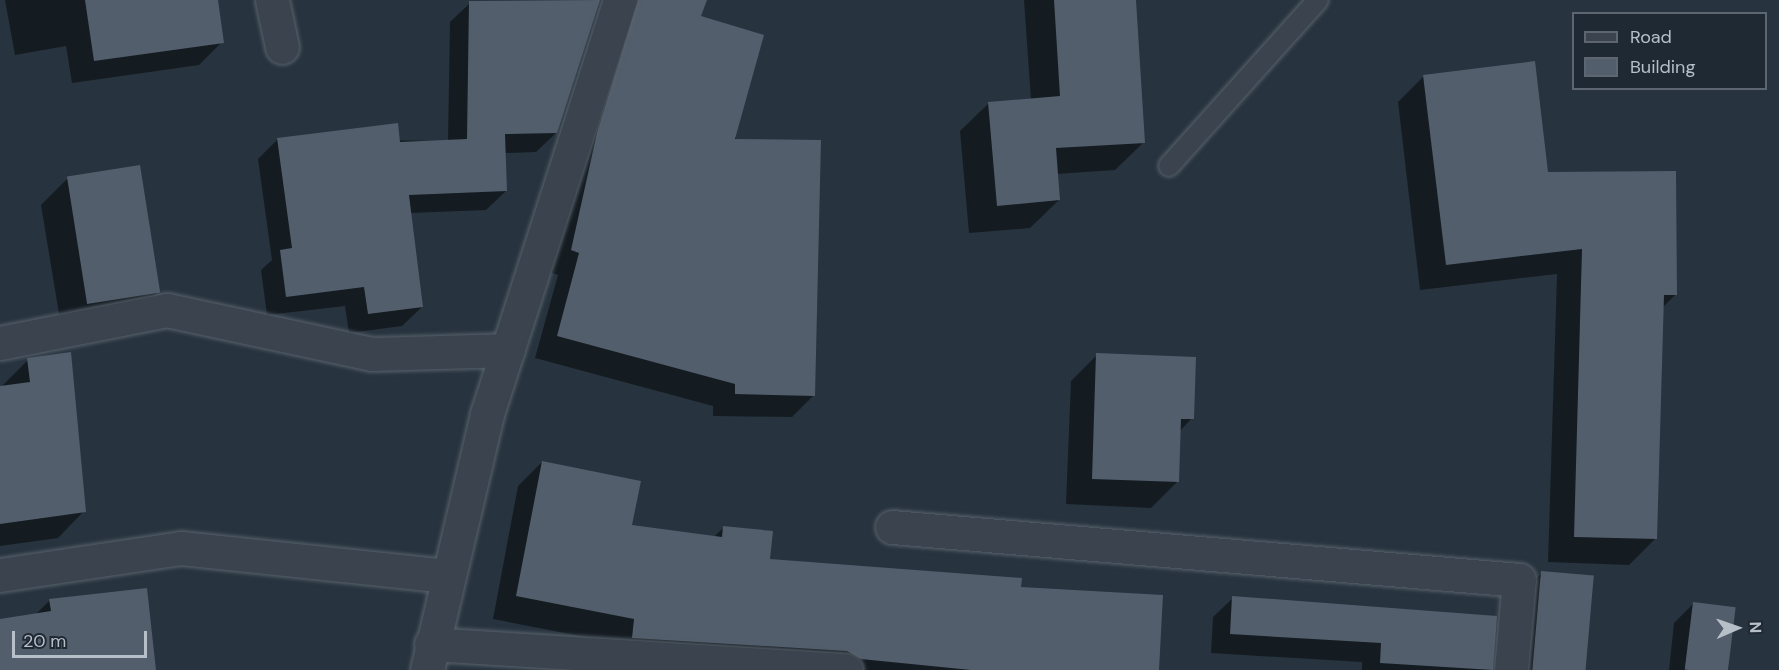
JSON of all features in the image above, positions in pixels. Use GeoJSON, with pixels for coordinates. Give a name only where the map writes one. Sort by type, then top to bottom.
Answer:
{"type":"FeatureCollection","features":[{"type":"Feature","properties":{"kind":"street"},"geometry":{"type":"LineString","coordinates":[[272,0],[282,47]]}},
{"type":"Feature","properties":{"kind":"street"},"geometry":{"type":"LineString","coordinates":[[620,0],[508,350],[429,657],[846,670]]}},
{"type":"Feature","properties":{"kind":"street"},"geometry":{"type":"LineString","coordinates":[[0,343],[167,310],[372,354],[508,350]]}},
{"type":"Feature","properties":{"kind":"street"},"geometry":{"type":"LineString","coordinates":[[892,527],[1519,580],[1511,670]]}},
{"type":"Feature","properties":{"kind":"street"},"geometry":{"type":"LineString","coordinates":[[0,575],[181,548],[448,576]]}},
{"type":"Feature","properties":{"kind":"lane"},"geometry":{"type":"LineString","coordinates":[[1169,166],[1318,0]]}},
{"type":"Feature","properties":{"kind":"building"},"geometry":{"type":"Polygon","coordinates":[[[85,0],[218,0],[224,43],[94,61],[85,0]]]}},
{"type":"Feature","properties":{"kind":"building"},"geometry":{"type":"Polygon","coordinates":[[[600,0],[557,133],[505,134],[507,191],[409,195],[423,307],[368,314],[364,287],[286,297],[280,250],[292,248],[277,138],[398,123],[400,142],[467,139],[469,1],[600,0]]]}},
{"type":"Feature","properties":{"kind":"building"},"geometry":{"type":"Polygon","coordinates":[[[638,0],[707,0],[701,16],[764,35],[735,139],[821,140],[815,396],[735,394],[735,384],[557,336],[579,253],[571,250],[597,133],[638,0]]]}},
{"type":"Feature","properties":{"kind":"building"},"geometry":{"type":"Polygon","coordinates":[[[1054,0],[1136,0],[1145,143],[1056,148],[1060,200],[997,206],[988,102],[1060,96],[1054,0]]]}},
{"type":"Feature","properties":{"kind":"building"},"geometry":{"type":"Polygon","coordinates":[[[1535,61],[1548,172],[1676,171],[1677,295],[1664,295],[1657,539],[1574,537],[1582,249],[1446,265],[1423,75],[1535,61]]]}},
{"type":"Feature","properties":{"kind":"building"},"geometry":{"type":"Polygon","coordinates":[[[140,165],[160,292],[87,304],[67,177],[140,165]]]}},
{"type":"Feature","properties":{"kind":"building"},"geometry":{"type":"Polygon","coordinates":[[[71,352],[86,512],[0,524],[0,386],[30,382],[27,358],[71,352]]]}},
{"type":"Feature","properties":{"kind":"building"},"geometry":{"type":"Polygon","coordinates":[[[1096,353],[1196,357],[1194,419],[1181,419],[1179,482],[1092,479],[1096,353]]]}},
{"type":"Feature","properties":{"kind":"building"},"geometry":{"type":"Polygon","coordinates":[[[542,461],[641,481],[632,525],[722,537],[723,526],[773,531],[770,559],[1022,578],[1021,587],[1163,595],[1159,670],[971,670],[861,659],[847,651],[632,638],[634,619],[516,596],[542,461]]]}},
{"type":"Feature","properties":{"kind":"building"},"geometry":{"type":"Polygon","coordinates":[[[1541,571],[1594,576],[1586,670],[1532,670],[1541,571]]]}},
{"type":"Feature","properties":{"kind":"building"},"geometry":{"type":"Polygon","coordinates":[[[147,588],[156,670],[0,670],[0,619],[51,611],[49,599],[147,588]]]}},
{"type":"Feature","properties":{"kind":"building"},"geometry":{"type":"Polygon","coordinates":[[[1232,596],[1497,616],[1493,670],[1380,663],[1381,643],[1230,634],[1232,596]]]}},
{"type":"Feature","properties":{"kind":"building"},"geometry":{"type":"Polygon","coordinates":[[[1693,602],[1736,607],[1728,670],[1685,669],[1693,602]]]}}]}
